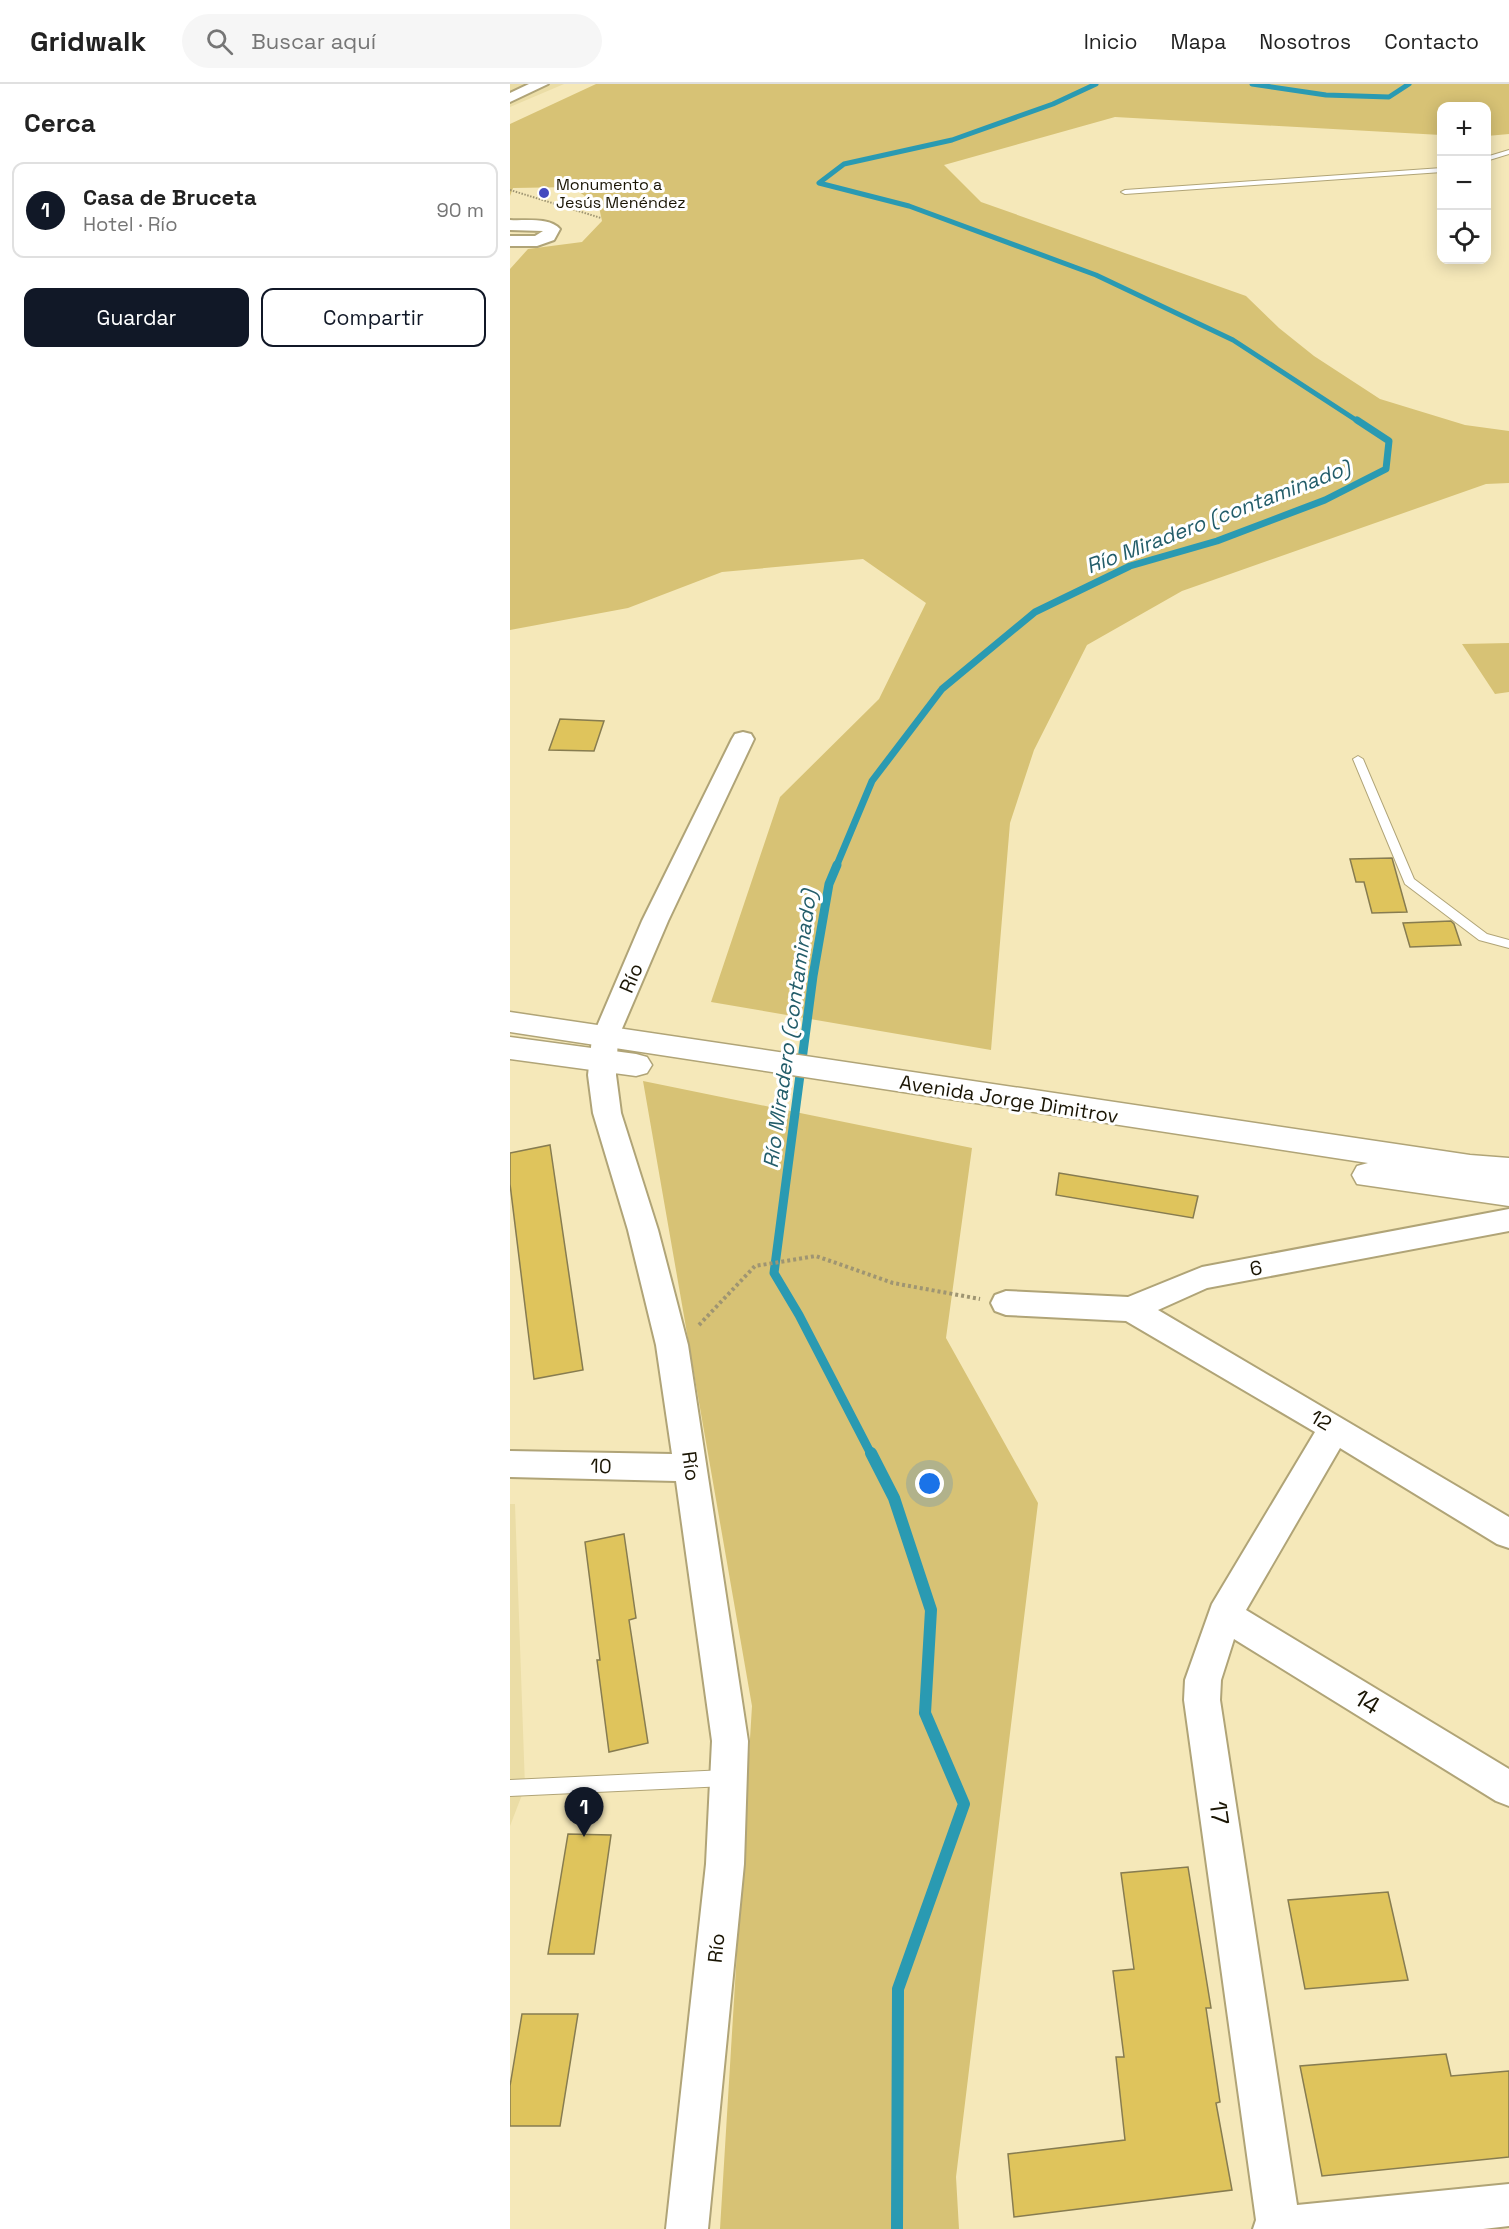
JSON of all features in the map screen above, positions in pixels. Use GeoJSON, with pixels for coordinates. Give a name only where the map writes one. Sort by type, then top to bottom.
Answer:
{"type":"FeatureCollection","features":[{"type":"Feature","properties":{"kind":"main road","name":"Avenida Jorge Dimitrov"},"geometry":{"type":"LineString","coordinates":[[510,1022],[604,1049],[765,1073],[1447,1164],[1509,1170]]}},
{"type":"Feature","properties":{"kind":"main road","name":"Avenida Jorge Dimitrov"},"geometry":{"type":"LineString","coordinates":[[510,1048],[604,1049]]}},
{"type":"Feature","properties":{"kind":"main road","name":"Avenida Jorge Dimitrov"},"geometry":{"type":"LineString","coordinates":[[867,1088],[1476,1191],[1509,1194]]}},
{"type":"Feature","properties":{"kind":"street"},"geometry":{"type":"LineString","coordinates":[[510,98],[541,84]]}},
{"type":"Feature","properties":{"kind":"street"},"geometry":{"type":"LineString","coordinates":[[510,225],[542,226],[552,229],[548,237],[537,241],[510,241]]}},
{"type":"Feature","properties":{"kind":"street","name":"Río"},"geometry":{"type":"LineString","coordinates":[[687,2229],[725,1864],[730,1741],[672,1345],[643,1230],[607,1113],[604,1049],[655,921],[743,739]]}},
{"type":"Feature","properties":{"kind":"street","name":"6"},"geometry":{"type":"LineString","coordinates":[[1006,1303],[1131,1309],[1202,1278],[1509,1220]]}},
{"type":"Feature","properties":{"kind":"street","name":"12"},"geometry":{"type":"LineString","coordinates":[[1131,1309],[1509,1533]]}},
{"type":"Feature","properties":{"kind":"street","name":"17"},"geometry":{"type":"LineString","coordinates":[[1279,2229],[1202,1700],[1203,1680],[1224,1615],[1335,1428]]}},
{"type":"Feature","properties":{"kind":"street","name":"10"},"geometry":{"type":"LineString","coordinates":[[510,1464],[691,1468]]}},
{"type":"Feature","properties":{"kind":"street","name":"14"},"geometry":{"type":"LineString","coordinates":[[1224,1615],[1509,1789]]}},
{"type":"Feature","properties":{"kind":"street"},"geometry":{"type":"LineString","coordinates":[[1274,2229],[1425,2221],[1509,2205]]}},
{"type":"Feature","properties":{"kind":"lane"},"geometry":{"type":"LineString","coordinates":[[1491,157],[1509,152]]}},
{"type":"Feature","properties":{"kind":"lane"},"geometry":{"type":"LineString","coordinates":[[1125,192],[1437,170]]}},
{"type":"Feature","properties":{"kind":"lane"},"geometry":{"type":"LineString","coordinates":[[1358,759],[1409,881],[1483,936],[1509,944]]}},
{"type":"Feature","properties":{"kind":"lane"},"geometry":{"type":"LineString","coordinates":[[510,1788],[728,1778]]}},
{"type":"Feature","properties":{"kind":"path"},"geometry":{"type":"LineString","coordinates":[[510,190],[569,206],[601,218]]}},
{"type":"Feature","properties":{"kind":"path"},"geometry":{"type":"LineString","coordinates":[[672,1345],[687,1337],[755,1266],[762,1263],[816,1256],[902,1285],[1006,1303]]}},
{"type":"Feature","properties":{"kind":"shaded area"},"geometry":{"type":"Polygon","coordinates":[[[510,84],[564,84],[510,107],[510,84]]]}},
{"type":"Feature","properties":{"kind":"shaded area"},"geometry":{"type":"Polygon","coordinates":[[[596,84],[1509,84],[1509,134],[1491,136],[1491,102],[1437,102],[1437,135],[1115,117],[944,165],[981,202],[1246,296],[1279,328],[1314,356],[1380,399],[1465,425],[1509,431],[1509,483],[1486,484],[1182,591],[1087,645],[1034,750],[1010,823],[991,1050],[711,1002],[780,797],[879,699],[926,603],[863,559],[722,572],[628,608],[510,630],[510,269],[528,249],[582,242],[602,221],[599,207],[573,187],[513,188],[510,196],[510,124],[596,84]]]}},
{"type":"Feature","properties":{"kind":"shaded area"},"geometry":{"type":"Polygon","coordinates":[[[1509,643],[1509,692],[1495,694],[1462,644],[1509,643]]]}},
{"type":"Feature","properties":{"kind":"shaded area"},"geometry":{"type":"Polygon","coordinates":[[[643,1081],[972,1148],[946,1338],[1038,1503],[956,2177],[959,2229],[720,2229],[752,1706],[643,1081]]]}},
{"type":"Feature","properties":{"kind":"shaded area"},"geometry":{"type":"Polygon","coordinates":[[[510,1504],[515,1504],[525,1787],[510,1826],[510,1504]]]}},
{"type":"Feature","properties":{"kind":"building"},"geometry":{"type":"Polygon","coordinates":[[[560,719],[604,721],[594,751],[549,750],[560,719]]]}},
{"type":"Feature","properties":{"kind":"building"},"geometry":{"type":"Polygon","coordinates":[[[1392,858],[1407,912],[1372,913],[1364,882],[1356,882],[1350,859],[1392,858]]]}},
{"type":"Feature","properties":{"kind":"building"},"geometry":{"type":"Polygon","coordinates":[[[1451,921],[1461,945],[1410,947],[1403,923],[1451,921]]]}},
{"type":"Feature","properties":{"kind":"building"},"geometry":{"type":"Polygon","coordinates":[[[550,1145],[583,1370],[534,1379],[510,1184],[510,1153],[550,1145]]]}},
{"type":"Feature","properties":{"kind":"building"},"geometry":{"type":"Polygon","coordinates":[[[1059,1173],[1198,1196],[1193,1218],[1056,1195],[1059,1173]]]}},
{"type":"Feature","properties":{"kind":"building"},"geometry":{"type":"Polygon","coordinates":[[[624,1534],[636,1618],[629,1620],[648,1743],[609,1752],[585,1542],[624,1534]]]}},
{"type":"Feature","properties":{"kind":"building"},"geometry":{"type":"Polygon","coordinates":[[[568,1834],[611,1835],[594,1954],[548,1954],[568,1834]]]}},
{"type":"Feature","properties":{"kind":"building"},"geometry":{"type":"Polygon","coordinates":[[[1188,1867],[1211,2008],[1206,2008],[1220,2102],[1216,2103],[1232,2190],[1014,2217],[1008,2154],[1125,2140],[1116,2057],[1124,2057],[1113,1971],[1134,1969],[1121,1873],[1188,1867]]]}},
{"type":"Feature","properties":{"kind":"building"},"geometry":{"type":"Polygon","coordinates":[[[1388,1892],[1408,1980],[1305,1989],[1288,1900],[1388,1892]]]}},
{"type":"Feature","properties":{"kind":"building"},"geometry":{"type":"Polygon","coordinates":[[[522,2014],[578,2014],[560,2126],[510,2126],[510,2086],[522,2014]]]}},
{"type":"Feature","properties":{"kind":"building"},"geometry":{"type":"Polygon","coordinates":[[[1446,2054],[1451,2076],[1509,2071],[1509,2157],[1322,2176],[1300,2066],[1446,2054]]]}},
{"type":"Feature","properties":{"kind":"waterway","name":"Río Miradero (contaminado)"},"geometry":{"type":"LineString","coordinates":[[1096,84],[1053,104],[952,140],[844,164],[819,183],[909,206],[1096,275],[1233,340],[1359,422]]}},
{"type":"Feature","properties":{"kind":"waterway","name":"Río Miradero (contaminado)"},"geometry":{"type":"LineString","coordinates":[[1252,84],[1326,95],[1389,97],[1409,84]]}},
{"type":"Feature","properties":{"kind":"waterway","name":"Río Miradero (contaminado)"},"geometry":{"type":"LineString","coordinates":[[836,867],[872,781],[942,689],[1035,612],[1130,566],[1217,541],[1325,500],[1386,469],[1389,441],[1357,420]]}},
{"type":"Feature","properties":{"kind":"waterway","name":"Río Miradero (contaminado)"},"geometry":{"type":"LineString","coordinates":[[837,865],[829,884],[813,976],[774,1273],[799,1315],[871,1454]]}},
{"type":"Feature","properties":{"kind":"waterway","name":"Río Miradero (contaminado)"},"geometry":{"type":"LineString","coordinates":[[871,1453],[894,1498],[931,1610],[925,1713],[964,1804],[898,1989],[897,2229]]}},
{"type":"Feature","properties":{"kind":"place","name":"Monumento a Jesús Menéndez"},"geometry":{"type":"Point","coordinates":[544,193]}},
{"type":"Feature","properties":{"kind":"place","name":"Casa de Bruceta"},"geometry":{"type":"Point","coordinates":[584,1837]}}]}
